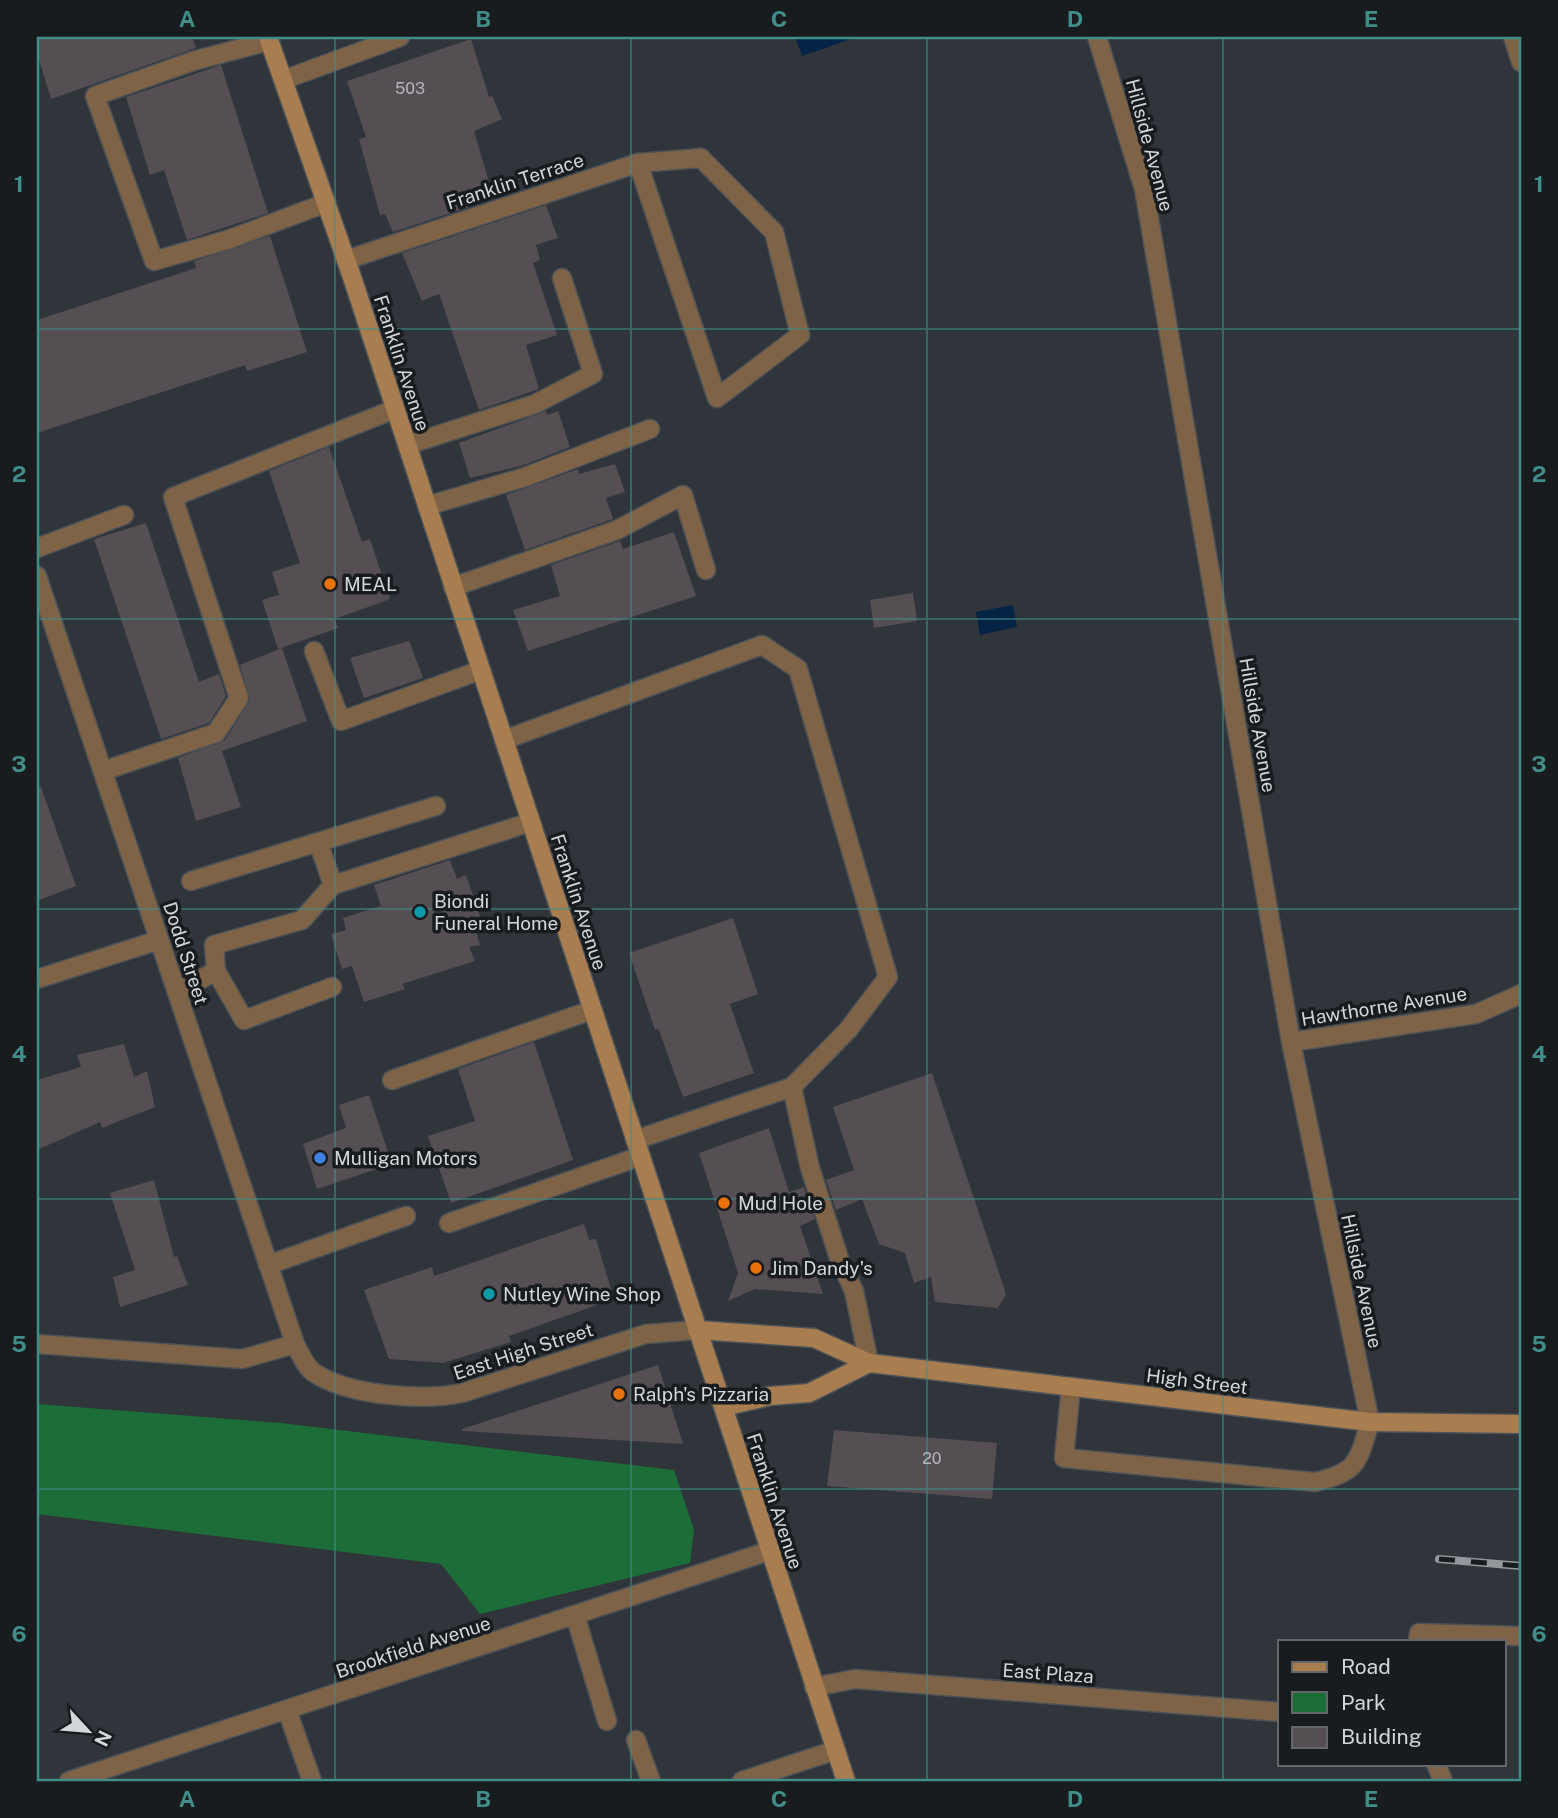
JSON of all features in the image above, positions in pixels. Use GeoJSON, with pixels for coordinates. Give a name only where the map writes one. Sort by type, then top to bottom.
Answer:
{"type":"FeatureCollection","features":[{"type":"Feature","properties":{"kind":"main road","name":"Franklin Avenue"},"geometry":{"type":"LineString","coordinates":[[268,39],[346,260],[846,1781]]}},
{"type":"Feature","properties":{"kind":"main road","name":"High Street"},"geometry":{"type":"LineString","coordinates":[[697,1330],[814,1338],[869,1363],[1370,1422],[1521,1424]]}},
{"type":"Feature","properties":{"kind":"main road"},"geometry":{"type":"LineString","coordinates":[[723,1407],[770,1396],[809,1393],[869,1363]]}},
{"type":"Feature","properties":{"kind":"street"},"geometry":{"type":"LineString","coordinates":[[283,80],[400,37]]}},
{"type":"Feature","properties":{"kind":"street","name":"Hillside Avenue"},"geometry":{"type":"LineString","coordinates":[[1097,37],[1144,189],[1291,1042],[1370,1422]]}},
{"type":"Feature","properties":{"kind":"street"},"geometry":{"type":"LineString","coordinates":[[1513,37],[1521,62]]}},
{"type":"Feature","properties":{"kind":"street"},"geometry":{"type":"LineString","coordinates":[[268,39],[193,61],[95,96],[153,261],[230,239],[326,203]]}},
{"type":"Feature","properties":{"kind":"street","name":"Franklin Terrace"},"geometry":{"type":"LineString","coordinates":[[346,260],[638,163],[701,158],[774,232],[800,335],[717,398],[638,163]]}},
{"type":"Feature","properties":{"kind":"street"},"geometry":{"type":"LineString","coordinates":[[407,445],[535,404],[593,374],[562,278]]}},
{"type":"Feature","properties":{"kind":"street"},"geometry":{"type":"LineString","coordinates":[[103,771],[216,733],[239,698],[173,497],[395,409]]}},
{"type":"Feature","properties":{"kind":"street"},"geometry":{"type":"LineString","coordinates":[[427,506],[525,477],[650,429]]}},
{"type":"Feature","properties":{"kind":"street"},"geometry":{"type":"LineString","coordinates":[[453,587],[617,530],[683,495],[706,569]]}},
{"type":"Feature","properties":{"kind":"street"},"geometry":{"type":"LineString","coordinates":[[37,548],[124,515]]}},
{"type":"Feature","properties":{"kind":"street","name":"Dodd Street"},"geometry":{"type":"LineString","coordinates":[[37,576],[295,1345]]}},
{"type":"Feature","properties":{"kind":"street"},"geometry":{"type":"LineString","coordinates":[[449,1223],[792,1087],[848,1030],[888,976],[798,669],[762,645],[504,740]]}},
{"type":"Feature","properties":{"kind":"street"},"geometry":{"type":"LineString","coordinates":[[314,651],[341,721],[481,670]]}},
{"type":"Feature","properties":{"kind":"street"},"geometry":{"type":"LineString","coordinates":[[191,881],[436,806]]}},
{"type":"Feature","properties":{"kind":"street"},"geometry":{"type":"LineString","coordinates":[[332,987],[244,1020],[216,971],[214,945],[302,920],[333,885],[531,822]]}},
{"type":"Feature","properties":{"kind":"street"},"geometry":{"type":"LineString","coordinates":[[318,842],[333,885]]}},
{"type":"Feature","properties":{"kind":"street"},"geometry":{"type":"LineString","coordinates":[[37,979],[159,940]]}},
{"type":"Feature","properties":{"kind":"street"},"geometry":{"type":"LineString","coordinates":[[177,992],[216,971]]}},
{"type":"Feature","properties":{"kind":"street","name":"Hawthorne Avenue"},"geometry":{"type":"LineString","coordinates":[[1291,1042],[1476,1014],[1521,994]]}},
{"type":"Feature","properties":{"kind":"street"},"geometry":{"type":"LineString","coordinates":[[392,1080],[592,1010]]}},
{"type":"Feature","properties":{"kind":"street"},"geometry":{"type":"LineString","coordinates":[[792,1087],[810,1168],[840,1261],[854,1291],[869,1363]]}},
{"type":"Feature","properties":{"kind":"street"},"geometry":{"type":"LineString","coordinates":[[268,1265],[407,1216]]}},
{"type":"Feature","properties":{"kind":"street","name":"East High Street"},"geometry":{"type":"LineString","coordinates":[[295,1345],[311,1371],[345,1387],[438,1398],[462,1393],[646,1334],[697,1330]]}},
{"type":"Feature","properties":{"kind":"street"},"geometry":{"type":"LineString","coordinates":[[37,1344],[242,1359],[295,1345]]}},
{"type":"Feature","properties":{"kind":"street"},"geometry":{"type":"LineString","coordinates":[[1071,1387],[1064,1458],[1315,1482],[1344,1475],[1360,1457],[1370,1422]]}},
{"type":"Feature","properties":{"kind":"street","name":"Brookfield Avenue"},"geometry":{"type":"LineString","coordinates":[[69,1781],[769,1551]]}},
{"type":"Feature","properties":{"kind":"street"},"geometry":{"type":"LineString","coordinates":[[575,1615],[607,1721]]}},
{"type":"Feature","properties":{"kind":"street"},"geometry":{"type":"LineString","coordinates":[[1418,1640],[1419,1633],[1521,1636]]}},
{"type":"Feature","properties":{"kind":"street","name":"East Plaza"},"geometry":{"type":"LineString","coordinates":[[814,1687],[855,1679],[1278,1712]]}},
{"type":"Feature","properties":{"kind":"street"},"geometry":{"type":"LineString","coordinates":[[287,1710],[312,1781]]}},
{"type":"Feature","properties":{"kind":"street"},"geometry":{"type":"LineString","coordinates":[[636,1740],[651,1781]]}},
{"type":"Feature","properties":{"kind":"street"},"geometry":{"type":"LineString","coordinates":[[742,1781],[836,1750]]}},
{"type":"Feature","properties":{"kind":"green space"},"geometry":{"type":"Polygon","coordinates":[[[37,1404],[281,1423],[674,1470],[694,1530],[690,1563],[480,1614],[441,1564],[37,1514],[37,1404]]]}},
{"type":"Feature","properties":{"kind":"water"},"geometry":{"type":"Polygon","coordinates":[[[795,37],[857,37],[802,56],[795,37]]]}},
{"type":"Feature","properties":{"kind":"water"},"geometry":{"type":"Polygon","coordinates":[[[1013,605],[1017,627],[980,635],[976,612],[1013,605]]]}},
{"type":"Feature","properties":{"kind":"building"},"geometry":{"type":"Polygon","coordinates":[[[37,37],[192,37],[196,48],[51,99],[37,53],[37,37]]]}},
{"type":"Feature","properties":{"kind":"building"},"geometry":{"type":"Polygon","coordinates":[[[471,39],[489,97],[492,96],[502,119],[474,131],[494,199],[393,232],[385,214],[380,215],[359,139],[366,137],[347,81],[471,39]]]}},
{"type":"Feature","properties":{"kind":"building"},"geometry":{"type":"Polygon","coordinates":[[[221,65],[268,213],[187,240],[164,170],[150,175],[126,97],[221,65]]]}},
{"type":"Feature","properties":{"kind":"building"},"geometry":{"type":"Polygon","coordinates":[[[546,205],[558,238],[536,245],[540,260],[533,263],[557,335],[526,345],[539,389],[479,410],[439,294],[422,301],[402,253],[546,205]]]}},
{"type":"Feature","properties":{"kind":"building"},"geometry":{"type":"Polygon","coordinates":[[[270,236],[307,352],[247,371],[245,365],[37,433],[37,320],[196,268],[194,261],[270,236]]]}},
{"type":"Feature","properties":{"kind":"building"},"geometry":{"type":"Polygon","coordinates":[[[546,411],[547,415],[558,411],[570,447],[521,466],[470,478],[459,443],[546,411]]]}},
{"type":"Feature","properties":{"kind":"building"},"geometry":{"type":"Polygon","coordinates":[[[329,447],[362,542],[370,539],[390,599],[335,619],[338,628],[278,649],[262,600],[279,595],[272,572],[300,563],[269,471],[329,447]]]}},
{"type":"Feature","properties":{"kind":"building"},"geometry":{"type":"Polygon","coordinates":[[[615,464],[625,492],[606,498],[613,519],[525,550],[506,495],[578,469],[579,474],[615,464]]]}},
{"type":"Feature","properties":{"kind":"building"},"geometry":{"type":"Polygon","coordinates":[[[146,523],[199,682],[219,674],[226,696],[209,723],[161,739],[94,539],[146,523]]]}},
{"type":"Feature","properties":{"kind":"building"},"geometry":{"type":"Polygon","coordinates":[[[674,532],[696,596],[528,651],[513,610],[560,596],[551,565],[620,541],[623,549],[674,532]]]}},
{"type":"Feature","properties":{"kind":"building"},"geometry":{"type":"Polygon","coordinates":[[[913,593],[917,621],[874,628],[870,600],[913,593]]]}},
{"type":"Feature","properties":{"kind":"building"},"geometry":{"type":"Polygon","coordinates":[[[409,641],[423,678],[364,698],[350,658],[409,641]]]}},
{"type":"Feature","properties":{"kind":"building"},"geometry":{"type":"Polygon","coordinates":[[[282,648],[307,721],[222,751],[241,807],[196,821],[178,758],[225,740],[250,700],[240,665],[282,648]]]}},
{"type":"Feature","properties":{"kind":"building"},"geometry":{"type":"Polygon","coordinates":[[[37,787],[41,787],[76,886],[37,901],[37,787]]]}},
{"type":"Feature","properties":{"kind":"building","name":"Biondi Funeral Home"},"geometry":{"type":"Polygon","coordinates":[[[450,860],[457,879],[466,875],[482,922],[474,925],[480,945],[469,947],[475,961],[402,984],[405,989],[364,1002],[352,966],[342,969],[331,934],[346,930],[343,918],[381,906],[374,885],[450,860]]]}},
{"type":"Feature","properties":{"kind":"building"},"geometry":{"type":"Polygon","coordinates":[[[733,918],[758,994],[730,1004],[754,1073],[683,1097],[658,1028],[655,1030],[629,953],[733,918]]]}},
{"type":"Feature","properties":{"kind":"building"},"geometry":{"type":"Polygon","coordinates":[[[534,1042],[573,1160],[451,1203],[428,1136],[475,1121],[458,1069],[534,1042]]]}},
{"type":"Feature","properties":{"kind":"building"},"geometry":{"type":"Polygon","coordinates":[[[124,1044],[134,1077],[147,1071],[155,1107],[102,1128],[100,1122],[37,1150],[37,1080],[81,1067],[77,1055],[124,1044]]]}},
{"type":"Feature","properties":{"kind":"building"},"geometry":{"type":"Polygon","coordinates":[[[932,1073],[1006,1294],[998,1308],[935,1302],[931,1277],[914,1283],[905,1253],[879,1244],[862,1199],[836,1210],[826,1180],[854,1170],[833,1107],[932,1073]]]}},
{"type":"Feature","properties":{"kind":"building"},"geometry":{"type":"Polygon","coordinates":[[[369,1095],[392,1164],[317,1189],[303,1144],[346,1128],[339,1105],[369,1095]]]}},
{"type":"Feature","properties":{"kind":"building"},"geometry":{"type":"Polygon","coordinates":[[[769,1128],[789,1192],[804,1187],[815,1219],[800,1226],[823,1294],[755,1289],[728,1301],[738,1273],[699,1153],[769,1128]]]}},
{"type":"Feature","properties":{"kind":"building"},"geometry":{"type":"Polygon","coordinates":[[[154,1180],[174,1257],[177,1256],[188,1285],[120,1307],[113,1277],[135,1270],[110,1193],[154,1180]]]}},
{"type":"Feature","properties":{"kind":"building","name":"Nutley Wine Shop"},"geometry":{"type":"Polygon","coordinates":[[[584,1224],[589,1240],[596,1239],[614,1299],[509,1336],[511,1342],[443,1363],[389,1359],[364,1290],[432,1267],[434,1276],[584,1224]]]}},
{"type":"Feature","properties":{"kind":"building","name":"Ralph's Pizzaria"},"geometry":{"type":"Polygon","coordinates":[[[658,1365],[683,1444],[462,1431],[462,1429],[658,1365]]]}},
{"type":"Feature","properties":{"kind":"building"},"geometry":{"type":"Polygon","coordinates":[[[834,1430],[997,1443],[992,1499],[827,1486],[834,1430]]]}},
{"type":"Feature","properties":{"kind":"railway"},"geometry":{"type":"LineString","coordinates":[[1439,1559],[1521,1566]]}},
{"type":"Feature","properties":{"kind":"place","name":"MEAL"},"geometry":{"type":"Point","coordinates":[330,584]}},
{"type":"Feature","properties":{"kind":"place","name":"Biondi Funeral Home"},"geometry":{"type":"Point","coordinates":[420,912]}},
{"type":"Feature","properties":{"kind":"place","name":"Mulligan Motors"},"geometry":{"type":"Point","coordinates":[320,1158]}},
{"type":"Feature","properties":{"kind":"place","name":"Mud Hole"},"geometry":{"type":"Point","coordinates":[724,1203]}},
{"type":"Feature","properties":{"kind":"place","name":"Jim Dandy's"},"geometry":{"type":"Point","coordinates":[756,1268]}},
{"type":"Feature","properties":{"kind":"place","name":"Nutley Wine Shop"},"geometry":{"type":"Point","coordinates":[489,1294]}},
{"type":"Feature","properties":{"kind":"place","name":"Ralph's Pizzaria"},"geometry":{"type":"Point","coordinates":[619,1394]}}]}
